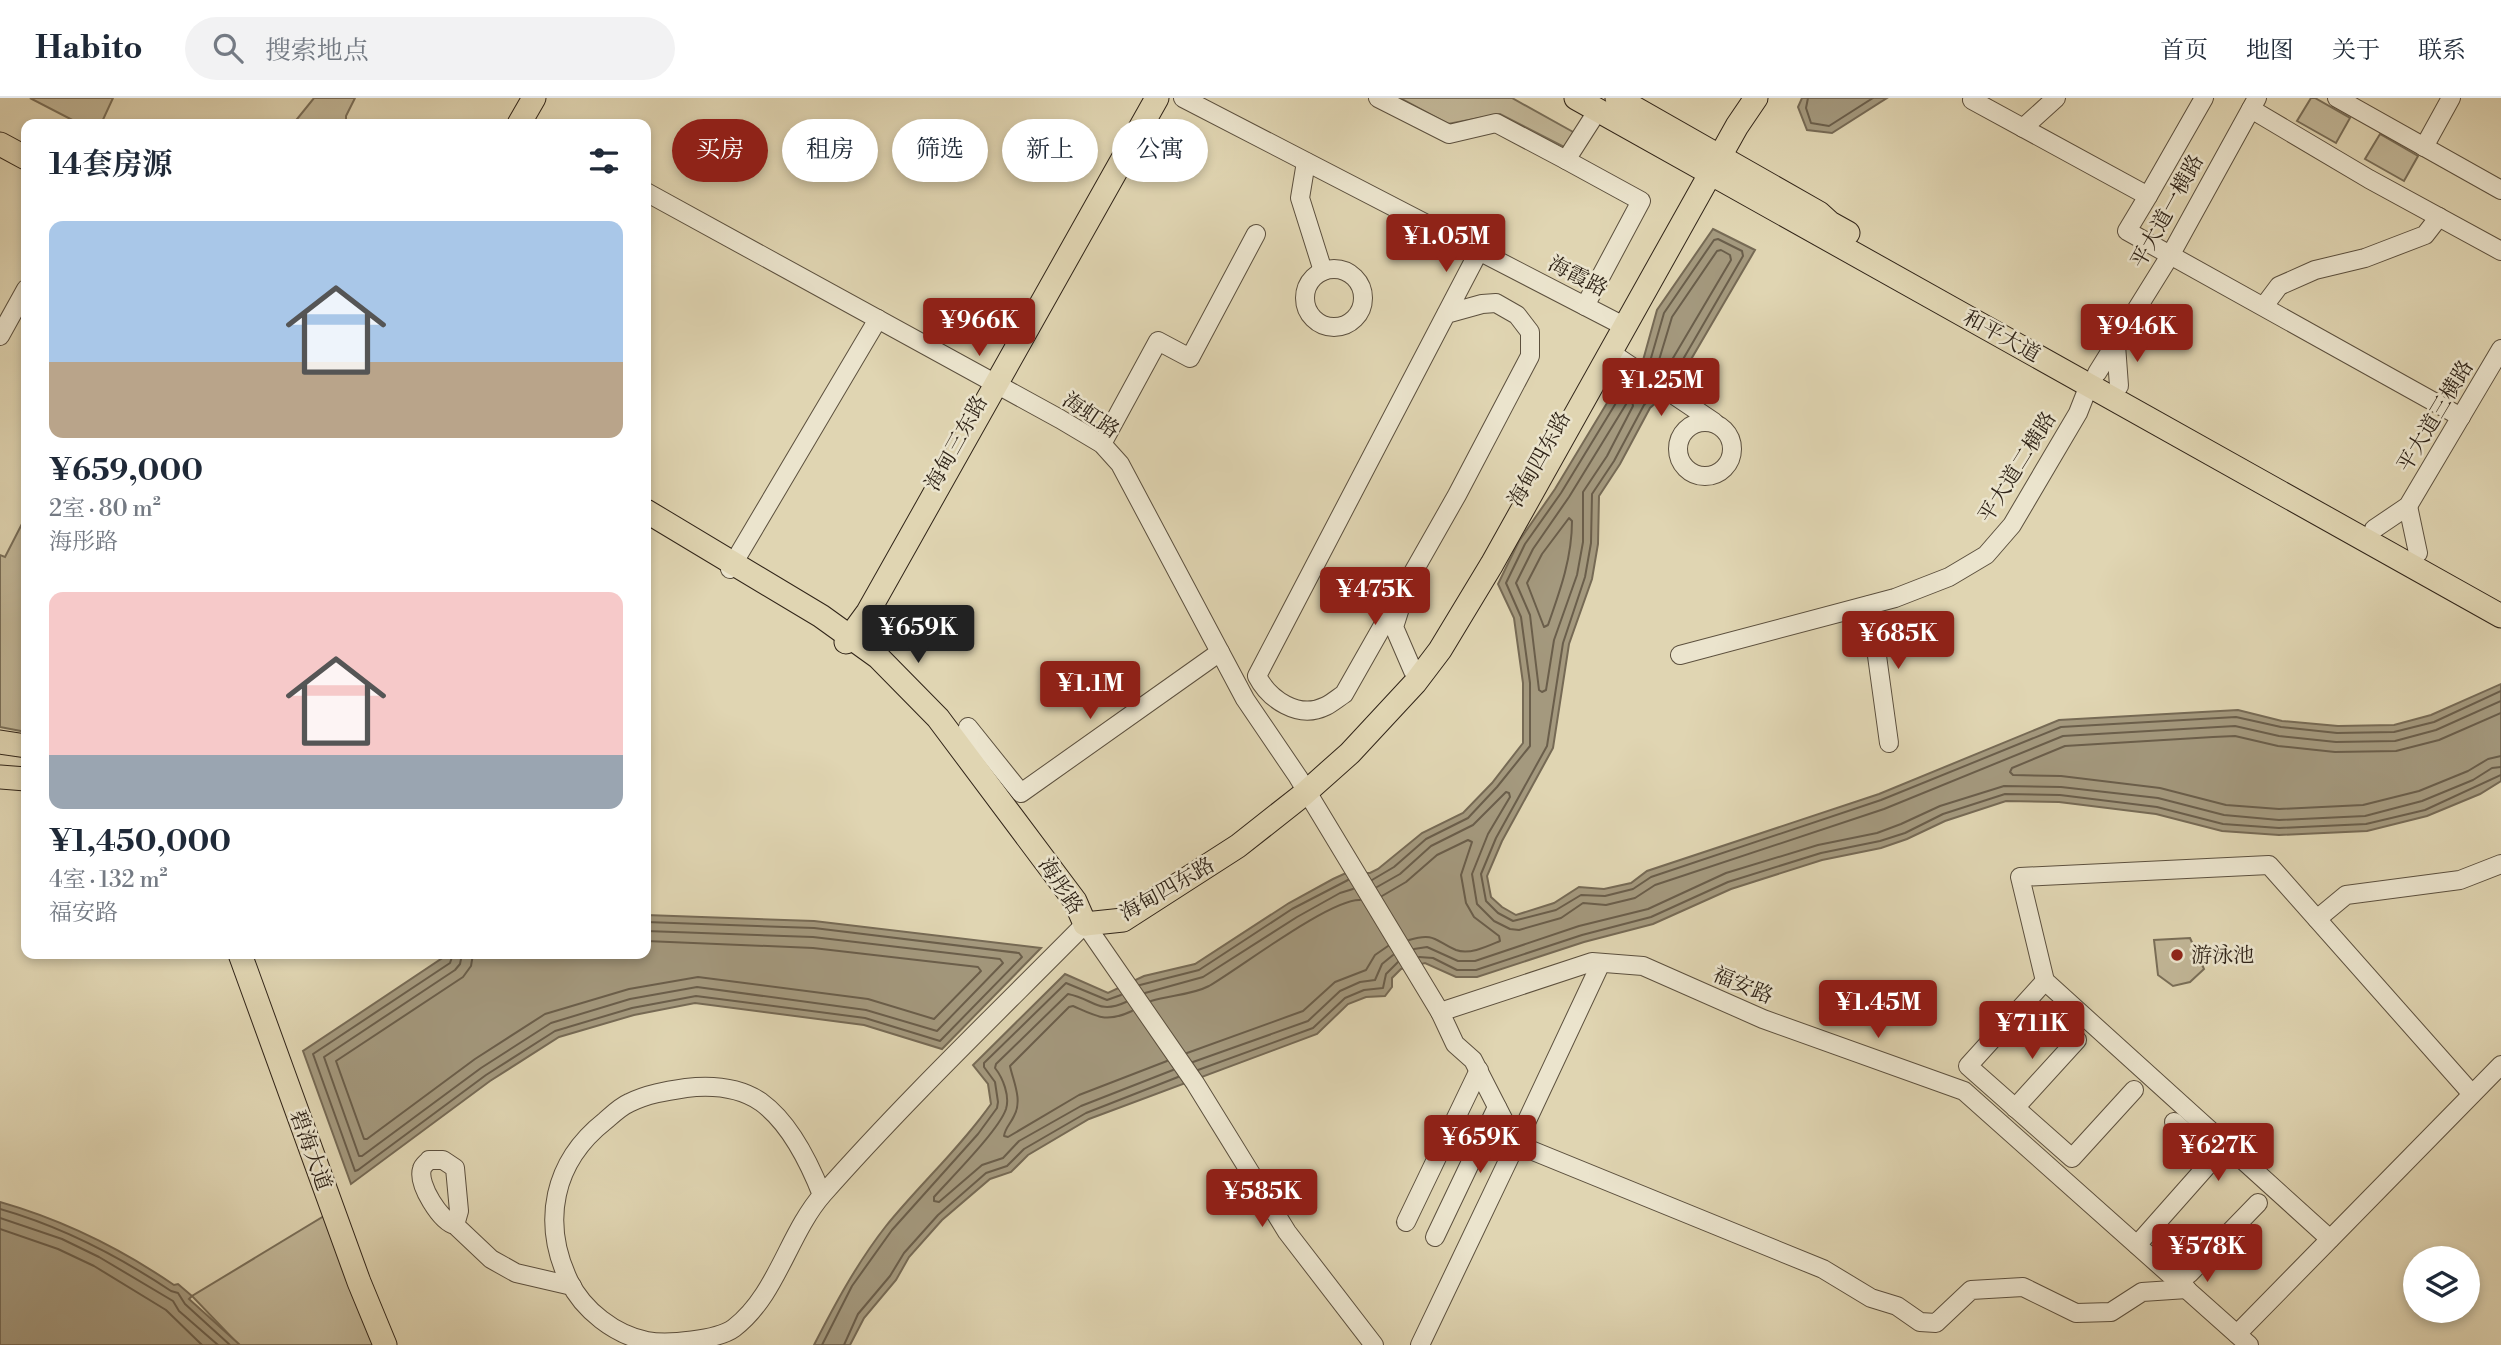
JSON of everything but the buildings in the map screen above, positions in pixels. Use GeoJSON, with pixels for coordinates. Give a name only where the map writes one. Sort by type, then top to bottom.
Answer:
{"type":"FeatureCollection","features":[{"type":"Feature","properties":{"kind":"main road"},"geometry":{"type":"LineString","coordinates":[[516,119],[534,98]]}},
{"type":"Feature","properties":{"kind":"main road","name":"海甸三东路"},"geometry":{"type":"LineString","coordinates":[[994,382],[1150,98]]}},
{"type":"Feature","properties":{"kind":"main road"},"geometry":{"type":"LineString","coordinates":[[845,637],[868,612],[994,382],[1157,98]]}},
{"type":"Feature","properties":{"kind":"main road","name":"和平大道"},"geometry":{"type":"LineString","coordinates":[[1576,98],[1607,104],[1711,162],[2116,392],[2501,616]]}},
{"type":"Feature","properties":{"kind":"main road","name":"海甸四东路"},"geometry":{"type":"LineString","coordinates":[[1085,924],[1118,912],[1235,836],[1371,733],[1415,683],[1440,650],[1492,564],[1610,352],[1711,162],[1741,98]]}},
{"type":"Feature","properties":{"kind":"main road","name":"海甸四东路"},"geometry":{"type":"LineString","coordinates":[[1302,784],[1364,727],[1413,671],[1465,591],[1616,322],[1711,162],[1755,98]]}},
{"type":"Feature","properties":{"kind":"main road"},"geometry":{"type":"LineString","coordinates":[[0,144],[21,155]]}},
{"type":"Feature","properties":{"kind":"main road"},"geometry":{"type":"LineString","coordinates":[[0,151],[21,162]]}},
{"type":"Feature","properties":{"kind":"main road","name":"和平大道"},"geometry":{"type":"LineString","coordinates":[[2116,392],[2374,528],[2501,600]]}},
{"type":"Feature","properties":{"kind":"main road","name":"海彤路"},"geometry":{"type":"LineString","coordinates":[[651,514],[732,566]]}},
{"type":"Feature","properties":{"kind":"main road","name":"海彤路"},"geometry":{"type":"LineString","coordinates":[[651,521],[821,615],[845,637],[878,657],[938,718],[1075,901],[1085,924]]}},
{"type":"Feature","properties":{"kind":"main road"},"geometry":{"type":"LineString","coordinates":[[0,742],[21,745]]}},
{"type":"Feature","properties":{"kind":"main road"},"geometry":{"type":"LineString","coordinates":[[0,758],[21,760]]}},
{"type":"Feature","properties":{"kind":"main road"},"geometry":{"type":"LineString","coordinates":[[0,777],[21,779]]}},
{"type":"Feature","properties":{"kind":"main road"},"geometry":{"type":"LineString","coordinates":[[0,793],[21,793]]}},
{"type":"Feature","properties":{"kind":"main road","name":"碧海大道"},"geometry":{"type":"LineString","coordinates":[[242,959],[359,1282],[385,1345]]}},
{"type":"Feature","properties":{"kind":"main road","name":"碧海大道"},"geometry":{"type":"LineString","coordinates":[[251,959],[365,1280],[392,1345]]}},
{"type":"Feature","properties":{"kind":"street","name":"海霞路"},"geometry":{"type":"LineString","coordinates":[[1182,98],[1616,322]]}},
{"type":"Feature","properties":{"kind":"street"},"geometry":{"type":"LineString","coordinates":[[1378,98],[1449,134],[1496,123],[1641,201],[1585,306]]}},
{"type":"Feature","properties":{"kind":"street"},"geometry":{"type":"LineString","coordinates":[[2023,128],[2056,98]]}},
{"type":"Feature","properties":{"kind":"street"},"geometry":{"type":"LineString","coordinates":[[2204,98],[2127,231],[2461,417]]}},
{"type":"Feature","properties":{"kind":"street"},"geometry":{"type":"LineString","coordinates":[[2337,98],[2501,190]]}},
{"type":"Feature","properties":{"kind":"street"},"geometry":{"type":"LineString","coordinates":[[2424,147],[2451,98]]}},
{"type":"Feature","properties":{"kind":"street"},"geometry":{"type":"LineString","coordinates":[[1972,100],[2148,196]]}},
{"type":"Feature","properties":{"kind":"street"},"geometry":{"type":"LineString","coordinates":[[1566,160],[1607,104]]}},
{"type":"Feature","properties":{"kind":"street"},"geometry":{"type":"LineString","coordinates":[[2254,104],[2439,217],[2501,251]]}},
{"type":"Feature","properties":{"kind":"street","name":"平大道一横路"},"geometry":{"type":"LineString","coordinates":[[2093,379],[2171,254],[2254,104]]}},
{"type":"Feature","properties":{"kind":"street"},"geometry":{"type":"LineString","coordinates":[[1306,162],[1300,198],[1323,271]]}},
{"type":"Feature","properties":{"kind":"street","name":"海虹路"},"geometry":{"type":"LineString","coordinates":[[651,195],[1102,444],[1120,464],[1245,699],[1302,784]]}},
{"type":"Feature","properties":{"kind":"street"},"geometry":{"type":"LineString","coordinates":[[2264,306],[2279,286],[2315,270],[2365,258],[2425,235],[2439,217]]}},
{"type":"Feature","properties":{"kind":"street"},"geometry":{"type":"LineString","coordinates":[[1102,444],[1158,341],[1190,358],[1256,234]]}},
{"type":"Feature","properties":{"kind":"street"},"geometry":{"type":"LineString","coordinates":[[1245,699],[1479,251]]}},
{"type":"Feature","properties":{"kind":"street"},"geometry":{"type":"LineString","coordinates":[[0,336],[21,298]]}},
{"type":"Feature","properties":{"kind":"street"},"geometry":{"type":"LineString","coordinates":[[1257,676],[1275,701],[1296,709],[1313,710],[1325,707],[1344,694],[1457,495],[1530,356],[1530,332],[1517,315],[1496,303],[1446,314]]}},
{"type":"Feature","properties":{"kind":"street"},"geometry":{"type":"LineString","coordinates":[[732,566],[878,319]]}},
{"type":"Feature","properties":{"kind":"street"},"geometry":{"type":"LineString","coordinates":[[2078,413],[2116,392],[2116,345]]}},
{"type":"Feature","properties":{"kind":"street","name":"平大道三横路"},"geometry":{"type":"LineString","coordinates":[[2408,506],[2501,349]]}},
{"type":"Feature","properties":{"kind":"street"},"geometry":{"type":"LineString","coordinates":[[1610,352],[1675,395],[1717,424],[1729,436],[1732,453],[1723,469],[1707,476],[1689,471],[1679,457],[1677,448],[1684,431],[1675,395]]}},
{"type":"Feature","properties":{"kind":"street","name":"平大道二横路"},"geometry":{"type":"LineString","coordinates":[[1681,655],[1895,598],[1949,577],[1986,555],[2012,525],[2078,413],[2093,379]]}},
{"type":"Feature","properties":{"kind":"street"},"geometry":{"type":"LineString","coordinates":[[1684,431],[1700,422],[1717,424]]}},
{"type":"Feature","properties":{"kind":"street"},"geometry":{"type":"LineString","coordinates":[[2374,528],[2408,506],[2418,553]]}},
{"type":"Feature","properties":{"kind":"street"},"geometry":{"type":"LineString","coordinates":[[1409,579],[1394,626],[1413,671]]}},
{"type":"Feature","properties":{"kind":"street"},"geometry":{"type":"LineString","coordinates":[[1870,605],[1889,743]]}},
{"type":"Feature","properties":{"kind":"street"},"geometry":{"type":"LineString","coordinates":[[968,727],[1021,793],[1220,652]]}},
{"type":"Feature","properties":{"kind":"street"},"geometry":{"type":"LineString","coordinates":[[1302,784],[1351,868],[1416,970],[1455,1044],[1473,1060],[1479,1070],[1516,1144],[1823,1269],[1871,1298],[1897,1306],[1920,1322],[1936,1323],[1971,1290],[2022,1287],[2076,1313],[2111,1312],[2142,1292],[2188,1289]]}},
{"type":"Feature","properties":{"kind":"street"},"geometry":{"type":"LineString","coordinates":[[2317,919],[2346,895],[2460,880],[2501,864]]}},
{"type":"Feature","properties":{"kind":"street"},"geometry":{"type":"LineString","coordinates":[[2330,1239],[2045,981],[2020,877],[2269,865],[2472,1094]]}},
{"type":"Feature","properties":{"kind":"street"},"geometry":{"type":"LineString","coordinates":[[828,1190],[813,1174],[781,1119],[759,1100],[733,1089],[700,1087],[660,1091],[626,1104],[594,1130],[563,1170],[555,1197],[559,1260],[582,1301],[623,1340],[713,1341],[731,1330],[758,1302],[828,1190],[890,1121],[1085,924],[1195,1083],[1287,1232],[1374,1345]]}},
{"type":"Feature","properties":{"kind":"street","name":"福安路"},"geometry":{"type":"LineString","coordinates":[[1440,1012],[1592,962],[1643,966],[1763,1019],[1964,1091],[2141,1241],[2188,1289],[2244,1339]]}},
{"type":"Feature","properties":{"kind":"street"},"geometry":{"type":"LineString","coordinates":[[1420,1345],[1601,963]]}},
{"type":"Feature","properties":{"kind":"street"},"geometry":{"type":"LineString","coordinates":[[2045,981],[1968,1066],[2072,1158],[2134,1090]]}},
{"type":"Feature","properties":{"kind":"street"},"geometry":{"type":"LineString","coordinates":[[2015,1108],[2077,1040]]}},
{"type":"Feature","properties":{"kind":"street"},"geometry":{"type":"LineString","coordinates":[[2244,1339],[2330,1239],[2501,1065]]}},
{"type":"Feature","properties":{"kind":"street"},"geometry":{"type":"LineString","coordinates":[[1406,1222],[1479,1070]]}},
{"type":"Feature","properties":{"kind":"street"},"geometry":{"type":"LineString","coordinates":[[1435,1237],[1497,1107]]}},
{"type":"Feature","properties":{"kind":"street"},"geometry":{"type":"LineString","coordinates":[[2174,1122],[2214,1158],[2141,1241],[2189,1274],[2258,1203]]}},
{"type":"Feature","properties":{"kind":"street"},"geometry":{"type":"LineString","coordinates":[[456,1225],[491,1259],[516,1273],[572,1286]]}},
{"type":"Feature","properties":{"kind":"shaded area"},"geometry":{"type":"Polygon","coordinates":[[[30,98],[113,98],[103,119],[70,119],[30,98]]]}},
{"type":"Feature","properties":{"kind":"shaded area"},"geometry":{"type":"Polygon","coordinates":[[[314,98],[355,98],[346,119],[297,119],[314,98]]]}},
{"type":"Feature","properties":{"kind":"shaded area"},"geometry":{"type":"Polygon","coordinates":[[[1400,98],[1512,98],[1575,133],[1566,148],[1500,114],[1448,124],[1400,98]]]}},
{"type":"Feature","properties":{"kind":"shaded area"},"geometry":{"type":"Polygon","coordinates":[[[2311,98],[2350,118],[2336,143],[2297,121],[2311,98]]]}},
{"type":"Feature","properties":{"kind":"shaded area"},"geometry":{"type":"Polygon","coordinates":[[[2380,134],[2418,156],[2404,181],[2365,159],[2380,134]]]}},
{"type":"Feature","properties":{"kind":"shaded area"},"geometry":{"type":"Polygon","coordinates":[[[21,526],[21,731],[0,727],[0,555],[5,557],[21,526]]]}},
{"type":"Feature","properties":{"kind":"shaded area","name":"游泳池"},"geometry":{"type":"Polygon","coordinates":[[[2190,938],[2204,969],[2190,982],[2173,986],[2158,975],[2154,940],[2190,938]]]}},
{"type":"Feature","properties":{"kind":"shaded area"},"geometry":{"type":"Polygon","coordinates":[[[334,1210],[384,1345],[239,1345],[192,1296],[334,1210]]]}},
{"type":"Feature","properties":{"kind":"water"},"geometry":{"type":"Polygon","coordinates":[[[1802,98],[1887,98],[1832,133],[1807,130],[1798,107],[1802,98]]]}},
{"type":"Feature","properties":{"kind":"water"},"geometry":{"type":"Polygon","coordinates":[[[1713,229],[1755,250],[1676,385],[1650,408],[1620,464],[1599,496],[1598,544],[1592,579],[1569,644],[1553,748],[1502,841],[1487,876],[1491,897],[1502,907],[1516,915],[1554,903],[1579,887],[1604,889],[1631,883],[1647,871],[1879,794],[2059,720],[2238,710],[2282,721],[2338,726],[2394,725],[2431,715],[2501,684],[2501,781],[2480,794],[2427,816],[2367,831],[2279,835],[2222,831],[2156,814],[2059,802],[2006,801],[1945,821],[1881,848],[1822,860],[1731,889],[1653,924],[1584,942],[1477,977],[1456,977],[1425,963],[1401,969],[1392,978],[1392,987],[1385,996],[1366,997],[1348,1004],[1317,1034],[1089,1119],[1028,1155],[1011,1172],[990,1179],[942,1220],[909,1257],[896,1280],[864,1318],[850,1345],[814,1345],[847,1284],[875,1240],[991,1104],[988,1084],[973,1065],[1065,974],[1108,993],[1144,976],[1195,964],[1289,903],[1333,879],[1346,873],[1370,873],[1378,869],[1422,833],[1463,813],[1492,783],[1523,743],[1523,683],[1514,618],[1498,584],[1519,541],[1555,489],[1613,393],[1642,364],[1657,310],[1713,229]]]}},
{"type":"Feature","properties":{"kind":"water"},"geometry":{"type":"Polygon","coordinates":[[[651,915],[814,921],[1041,948],[942,1049],[864,1025],[695,1003],[634,1015],[559,1037],[490,1081],[351,1184],[303,1051],[441,959],[651,959],[651,915]]]}},
{"type":"Feature","properties":{"kind":"water"},"geometry":{"type":"Polygon","coordinates":[[[0,1202],[46,1217],[90,1236],[174,1285],[178,1284],[192,1296],[189,1299],[240,1345],[0,1345],[0,1202]]]}},
{"type":"Feature","properties":{"kind":"place","name":"游泳池"},"geometry":{"type":"Point","coordinates":[2177,955]}}]}
